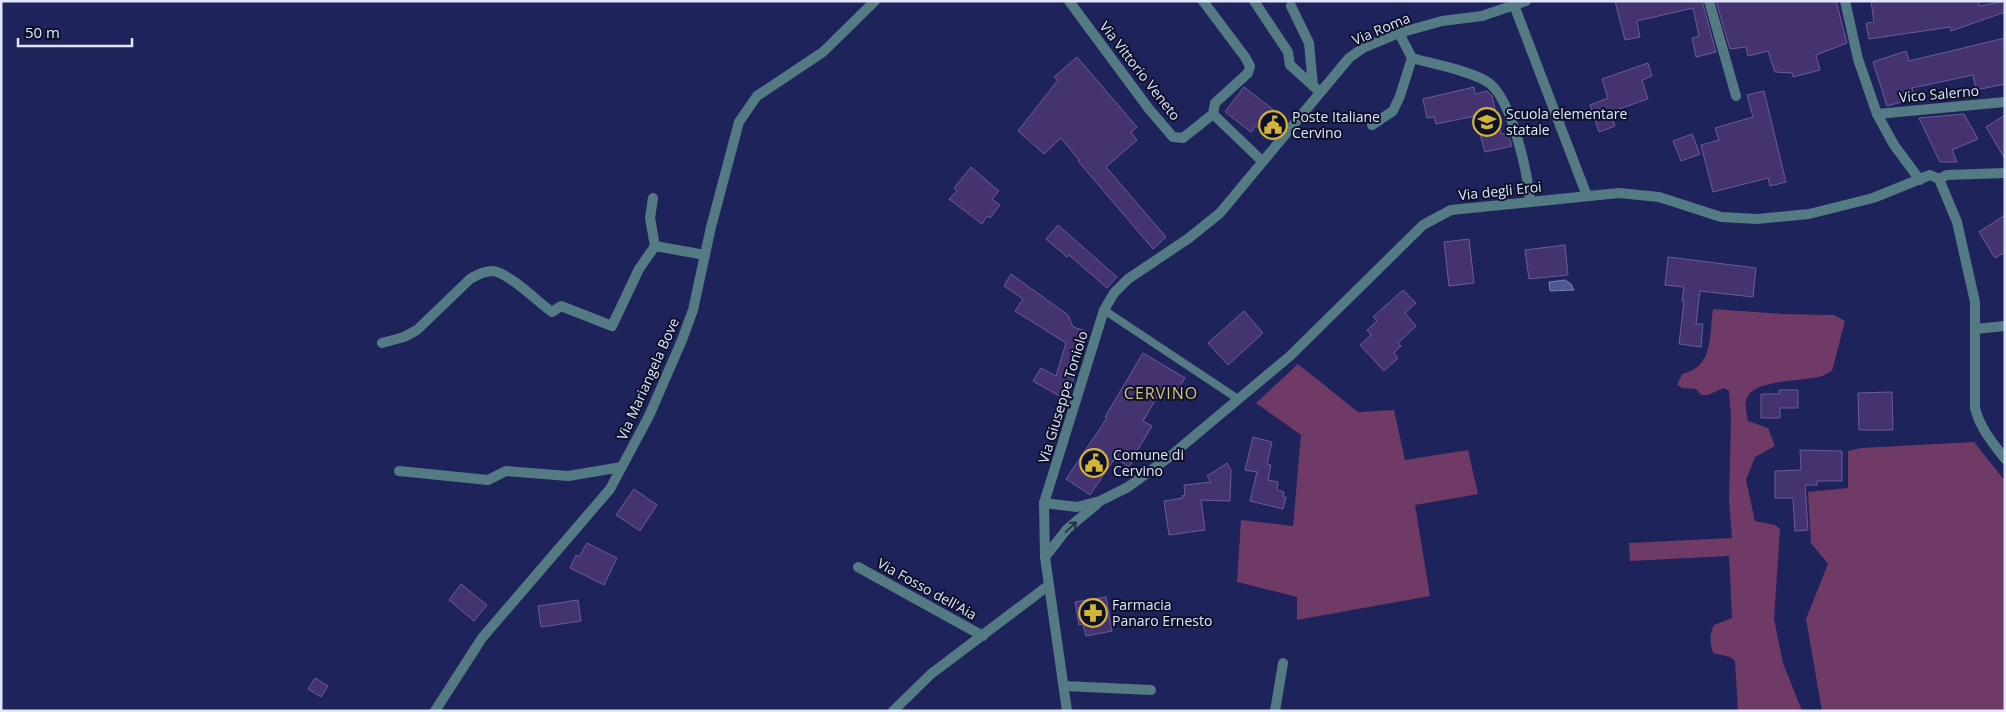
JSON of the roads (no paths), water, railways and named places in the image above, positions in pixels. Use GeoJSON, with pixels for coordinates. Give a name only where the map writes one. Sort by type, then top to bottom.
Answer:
{"type":"FeatureCollection","features":[{"type":"Feature","properties":{"kind":"street","name":"Via Mariangela Bove"},"geometry":{"type":"LineString","coordinates":[[435,711],[482,638],[610,489],[650,416],[693,310],[739,122],[757,96],[823,52],[874,1]]}},
{"type":"Feature","properties":{"kind":"street","name":"Via Vittorio Veneto"},"geometry":{"type":"LineString","coordinates":[[1070,1],[1149,109],[1174,137],[1182,138],[1213,114]]}},
{"type":"Feature","properties":{"kind":"street"},"geometry":{"type":"LineString","coordinates":[[1203,1],[1250,66],[1248,72],[1215,103],[1213,114],[1262,161]]}},
{"type":"Feature","properties":{"kind":"street"},"geometry":{"type":"LineString","coordinates":[[1254,1],[1288,52],[1290,65],[1316,89]]}},
{"type":"Feature","properties":{"kind":"street","name":"Via Roma"},"geometry":{"type":"LineString","coordinates":[[1262,161],[1316,89],[1349,58],[1363,48],[1399,33],[1442,21],[1482,16],[1526,1]]}},
{"type":"Feature","properties":{"kind":"street"},"geometry":{"type":"LineString","coordinates":[[1709,1],[1736,96]]}},
{"type":"Feature","properties":{"kind":"street"},"geometry":{"type":"LineString","coordinates":[[1845,1],[1858,59],[1877,114],[1894,145],[1920,180]]}},
{"type":"Feature","properties":{"kind":"street"},"geometry":{"type":"LineString","coordinates":[[1514,5],[1588,196]]}},
{"type":"Feature","properties":{"kind":"street"},"geometry":{"type":"LineString","coordinates":[[1291,6],[1309,43],[1316,89]]}},
{"type":"Feature","properties":{"kind":"street"},"geometry":{"type":"LineString","coordinates":[[1372,125],[1393,111],[1400,96],[1412,58],[1399,33]]}},
{"type":"Feature","properties":{"kind":"street"},"geometry":{"type":"LineString","coordinates":[[1412,58],[1471,75],[1489,83],[1499,94],[1516,133],[1528,180],[1530,202]]}},
{"type":"Feature","properties":{"kind":"street","name":"Vico Salerno"},"geometry":{"type":"LineString","coordinates":[[1877,114],[2005,102]]}},
{"type":"Feature","properties":{"kind":"street","name":"Via Giuseppe Toniolo"},"geometry":{"type":"LineString","coordinates":[[1067,711],[1049,585],[1044,503],[1104,310],[1114,293],[1128,279],[1189,238],[1220,213],[1262,161]]}},
{"type":"Feature","properties":{"kind":"street","name":"Via degli Eroi"},"geometry":{"type":"LineString","coordinates":[[1044,503],[1077,507],[1100,501],[1128,487],[1168,458],[1290,356],[1423,225],[1451,210],[1619,193],[1659,197],[1721,217],[1757,219],[1809,214],[1873,198],[1930,176],[1940,179],[1947,175],[2005,173]]}},
{"type":"Feature","properties":{"kind":"street"},"geometry":{"type":"LineString","coordinates":[[1940,179],[1956,222],[1975,302],[1975,408],[1984,432],[2005,459]]}},
{"type":"Feature","properties":{"kind":"street"},"geometry":{"type":"LineString","coordinates":[[382,343],[412,334],[470,279],[481,273],[494,271],[504,275],[552,312],[561,306],[612,326],[639,269],[655,246],[650,218],[654,198]]}},
{"type":"Feature","properties":{"kind":"street"},"geometry":{"type":"LineString","coordinates":[[655,246],[706,255]]}},
{"type":"Feature","properties":{"kind":"street"},"geometry":{"type":"LineString","coordinates":[[1975,329],[2005,326]]}},
{"type":"Feature","properties":{"kind":"street"},"geometry":{"type":"LineString","coordinates":[[399,471],[488,480],[506,471],[568,476],[622,467]]}},
{"type":"Feature","properties":{"kind":"street","name":"Via degli Eroi"},"geometry":{"type":"LineString","coordinates":[[1046,557],[1067,529],[1100,501]]}},
{"type":"Feature","properties":{"kind":"street","name":"Via Fosso dell'Aia"},"geometry":{"type":"LineString","coordinates":[[858,567],[983,636]]}},
{"type":"Feature","properties":{"kind":"street","name":"Via Fosso dell'Aia"},"geometry":{"type":"LineString","coordinates":[[893,711],[931,674],[1049,585]]}},
{"type":"Feature","properties":{"kind":"street"},"geometry":{"type":"LineString","coordinates":[[1275,711],[1283,663]]}},
{"type":"Feature","properties":{"kind":"street"},"geometry":{"type":"LineString","coordinates":[[1064,686],[1151,690]]}},
{"type":"Feature","properties":{"kind":"lane"},"geometry":{"type":"LineString","coordinates":[[1104,310],[1238,399]]}},
{"type":"Feature","properties":{"kind":"water"},"geometry":{"type":"Polygon","coordinates":[[[1565,280],[1571,284],[1574,290],[1550,291],[1549,282],[1565,280]]]}},
{"type":"Feature","properties":{"kind":"place","name":"Scuola elementare statale"},"geometry":{"type":"Point","coordinates":[1487,122]}},
{"type":"Feature","properties":{"kind":"place","name":"Poste Italiane Cervino"},"geometry":{"type":"Point","coordinates":[1273,125]}},
{"type":"Feature","properties":{"kind":"place","name":"Comune di Cervino"},"geometry":{"type":"Point","coordinates":[1094,463]}},
{"type":"Feature","properties":{"kind":"place","name":"Farmacia Panaro Ernesto"},"geometry":{"type":"Point","coordinates":[1093,613]}},
{"type":"Feature","properties":{"kind":"district","name":"CERVINO"},"geometry":{"type":"Point","coordinates":[1161,393]}}]}
